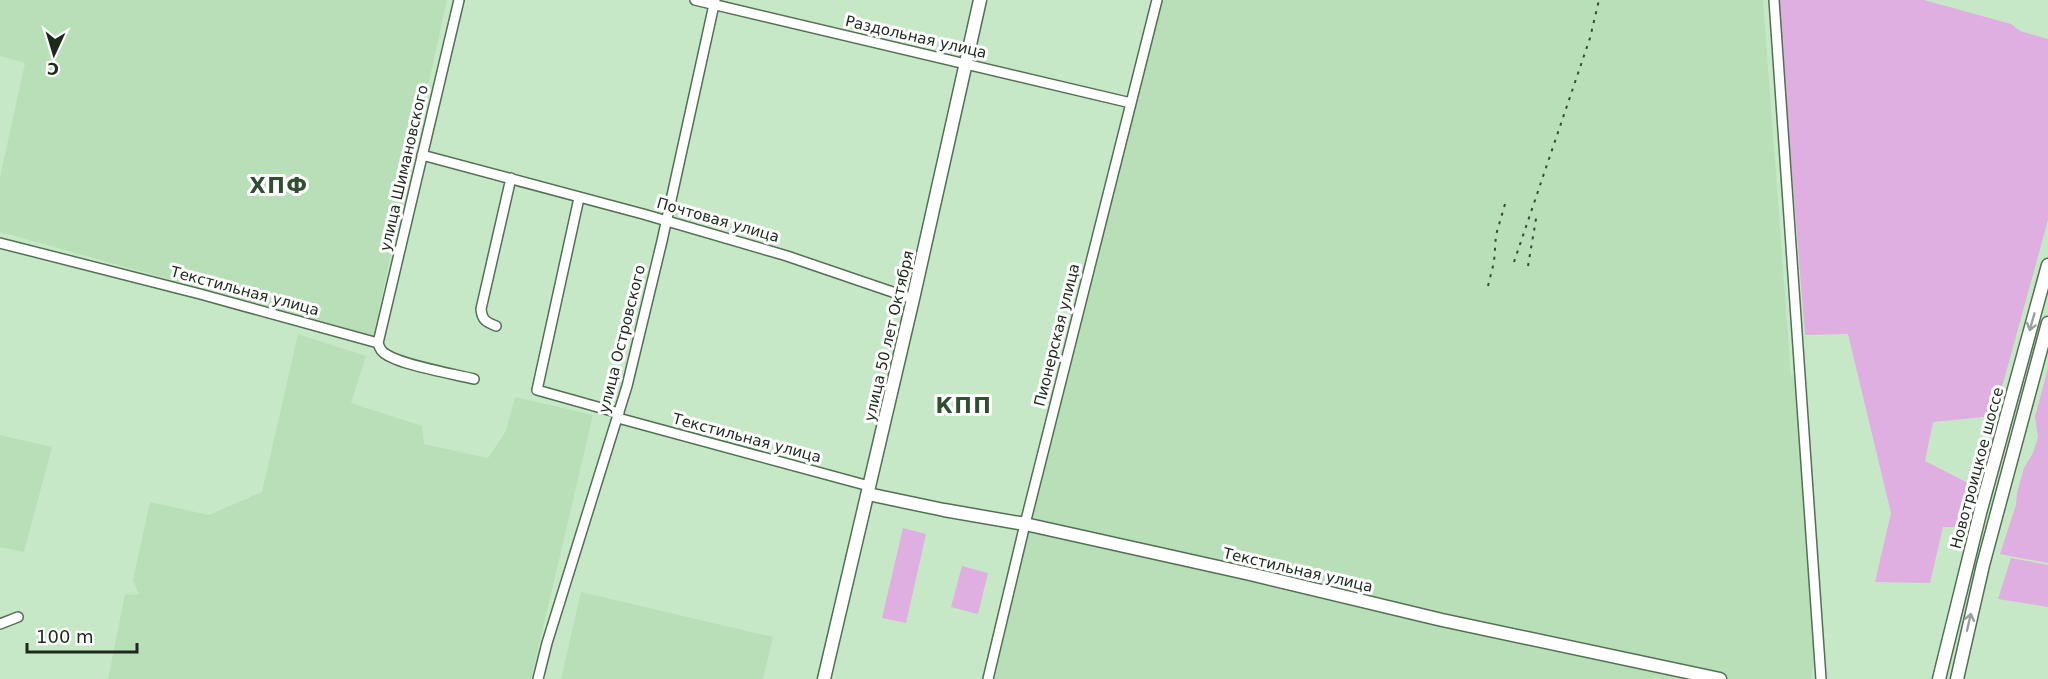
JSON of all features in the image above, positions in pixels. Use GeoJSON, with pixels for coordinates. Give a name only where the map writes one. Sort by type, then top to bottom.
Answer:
{"type":"FeatureCollection","features":[{"type":"Feature","properties":{"kind":"main road","name":"улица 50 лет Октября"},"geometry":{"type":"LineString","coordinates":[[824,679],[980,0]]}},
{"type":"Feature","properties":{"kind":"main road","name":"Новотроицкое шоссе"},"geometry":{"type":"LineString","coordinates":[[1939,679],[1980,513],[2048,265]]}},
{"type":"Feature","properties":{"kind":"main road","name":"Новотроицкое шоссе"},"geometry":{"type":"LineString","coordinates":[[1957,679],[1983,565],[2048,323]]}},
{"type":"Feature","properties":{"kind":"main road","name":"Текстильная улица"},"geometry":{"type":"LineString","coordinates":[[868,490],[944,510],[1025,524],[1464,625],[1720,679]]}},
{"type":"Feature","properties":{"kind":"street","name":"улица Шимановского"},"geometry":{"type":"LineString","coordinates":[[378,342],[459,0]]}},
{"type":"Feature","properties":{"kind":"street","name":"Раздольная улица"},"geometry":{"type":"LineString","coordinates":[[695,0],[715,2],[1131,103]]}},
{"type":"Feature","properties":{"kind":"street","name":"Пионерская улица"},"geometry":{"type":"LineString","coordinates":[[988,679],[1157,0]]}},
{"type":"Feature","properties":{"kind":"street"},"geometry":{"type":"LineString","coordinates":[[1774,0],[1821,679]]}},
{"type":"Feature","properties":{"kind":"street","name":"улица Островского"},"geometry":{"type":"LineString","coordinates":[[538,679],[550,631],[619,416],[666,222],[715,2]]}},
{"type":"Feature","properties":{"kind":"street","name":"Почтовая улица"},"geometry":{"type":"LineString","coordinates":[[422,155],[788,256],[913,299]]}},
{"type":"Feature","properties":{"kind":"street"},"geometry":{"type":"LineString","coordinates":[[496,326],[485,321],[481,309],[511,178]]}},
{"type":"Feature","properties":{"kind":"street","name":"Текстильная улица"},"geometry":{"type":"LineString","coordinates":[[579,198],[537,390],[868,490]]}},
{"type":"Feature","properties":{"kind":"street","name":"Текстильная улица"},"geometry":{"type":"LineString","coordinates":[[0,243],[191,291],[378,342],[380,350],[395,358],[474,379]]}},
{"type":"Feature","properties":{"kind":"street"},"geometry":{"type":"LineString","coordinates":[[0,624],[18,617]]}},
{"type":"Feature","properties":{"kind":"shaded area"},"geometry":{"type":"Polygon","coordinates":[[[0,0],[447,0],[373,336],[0,232],[0,177],[25,63],[0,56],[0,0]]]}},
{"type":"Feature","properties":{"kind":"shaded area"},"geometry":{"type":"Polygon","coordinates":[[[1161,0],[1763,0],[1791,375],[1796,375],[1816,666],[1813,666],[1811,679],[990,679],[1161,0]]]}},
{"type":"Feature","properties":{"kind":"shaded area"},"geometry":{"type":"Polygon","coordinates":[[[1778,0],[1924,0],[2011,24],[2020,31],[2048,39],[2048,220],[1994,416],[1933,422],[1925,461],[1974,486],[1967,527],[1943,527],[1930,583],[1875,582],[1891,513],[1848,334],[1805,335],[1778,0]]]}},
{"type":"Feature","properties":{"kind":"shaded area"},"geometry":{"type":"Polygon","coordinates":[[[298,334],[366,356],[351,403],[422,426],[424,444],[488,458],[506,431],[515,397],[593,415],[531,679],[108,679],[125,594],[139,595],[133,580],[150,502],[209,515],[262,492],[298,334]]]}},
{"type":"Feature","properties":{"kind":"shaded area"},"geometry":{"type":"Polygon","coordinates":[[[2048,368],[2048,563],[2000,554],[2016,505],[2024,468],[2033,453],[2038,437],[2035,417],[2048,368]]]}},
{"type":"Feature","properties":{"kind":"shaded area"},"geometry":{"type":"Polygon","coordinates":[[[0,435],[52,447],[24,552],[0,547],[0,435]]]}},
{"type":"Feature","properties":{"kind":"shaded area"},"geometry":{"type":"Polygon","coordinates":[[[1984,442],[1990,444],[1990,452],[1981,478],[1972,475],[1980,444],[1984,442]]]}},
{"type":"Feature","properties":{"kind":"shaded area"},"geometry":{"type":"Polygon","coordinates":[[[903,528],[926,534],[906,623],[882,618],[903,528]]]}},
{"type":"Feature","properties":{"kind":"shaded area"},"geometry":{"type":"Polygon","coordinates":[[[2011,558],[2048,565],[2048,607],[1998,599],[2011,558]]]}},
{"type":"Feature","properties":{"kind":"shaded area"},"geometry":{"type":"Polygon","coordinates":[[[962,566],[988,573],[978,614],[951,607],[962,566]]]}},
{"type":"Feature","properties":{"kind":"shaded area"},"geometry":{"type":"Polygon","coordinates":[[[581,592],[773,637],[763,679],[561,679],[581,592]]]}},
{"type":"Feature","properties":{"kind":"railway"},"geometry":{"type":"LineString","coordinates":[[1514,262],[1590,38],[1599,0]]}},
{"type":"Feature","properties":{"kind":"railway"},"geometry":{"type":"LineString","coordinates":[[1488,286],[1494,262],[1496,235],[1505,204]]}},
{"type":"Feature","properties":{"kind":"railway"},"geometry":{"type":"LineString","coordinates":[[1528,266],[1537,213]]}},
{"type":"Feature","properties":{"kind":"district","name":"ХПФ"},"geometry":{"type":"Point","coordinates":[279,186]}},
{"type":"Feature","properties":{"kind":"district","name":"КПП"},"geometry":{"type":"Point","coordinates":[964,406]}}]}
